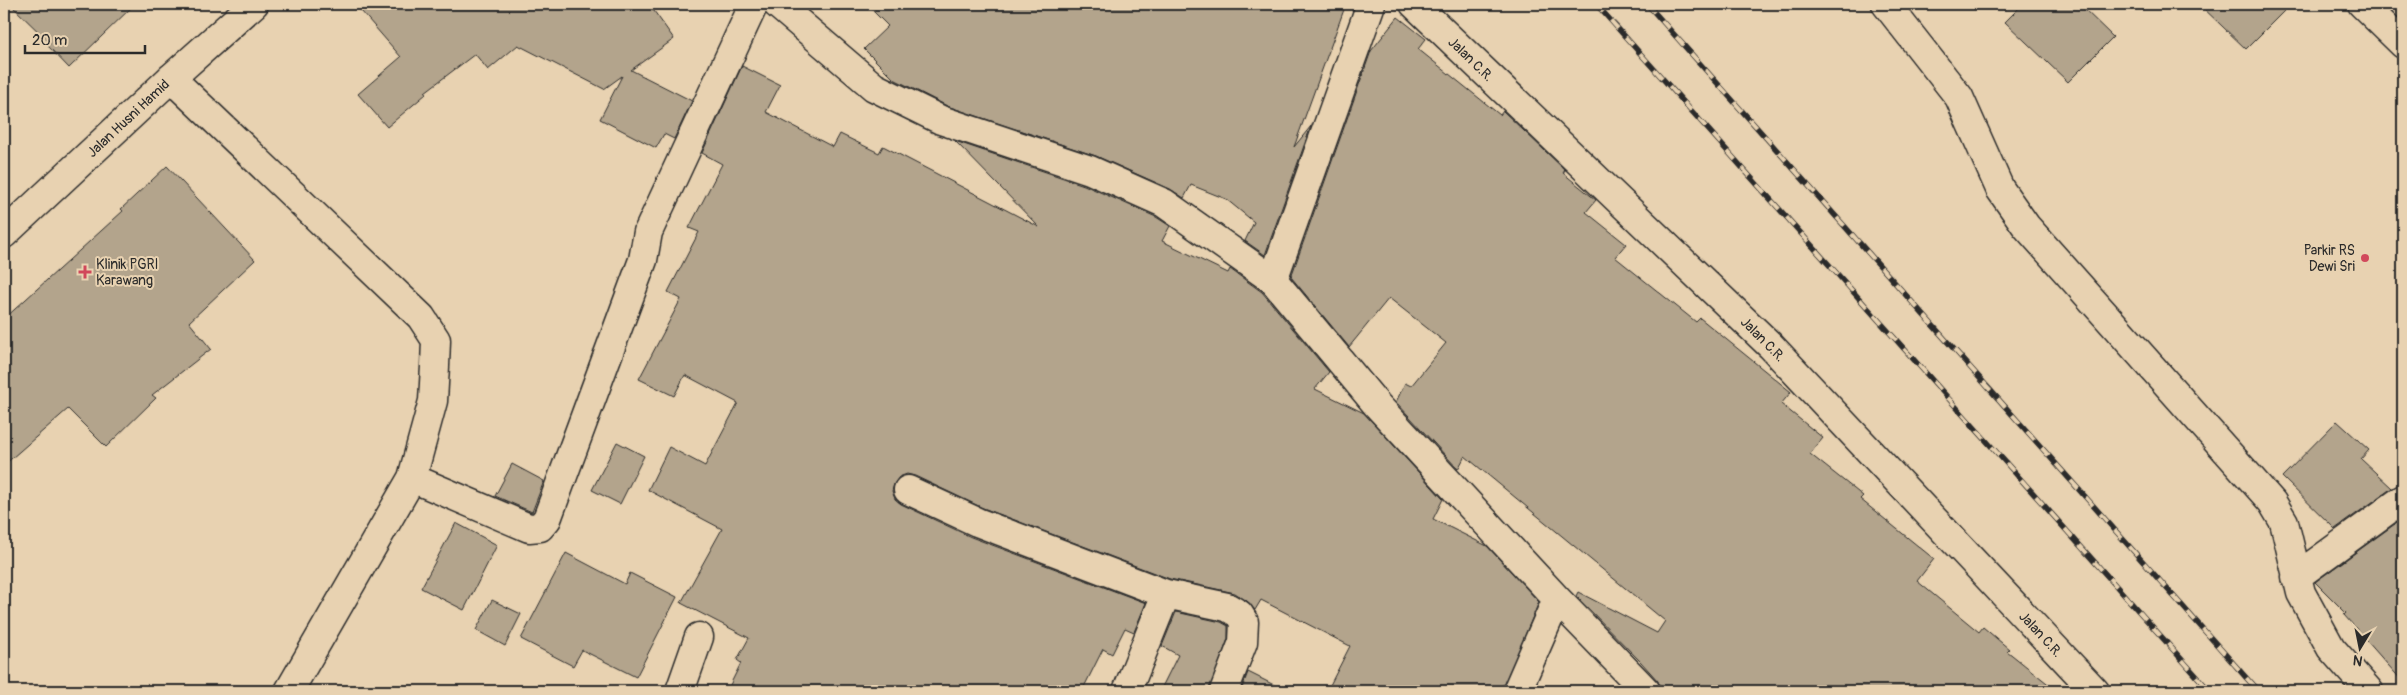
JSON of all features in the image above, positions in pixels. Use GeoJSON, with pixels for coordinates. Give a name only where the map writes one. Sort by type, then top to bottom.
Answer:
{"type":"FeatureCollection","features":[{"type":"Feature","properties":{"kind":"street","name":"Jalan Husni Hamid"},"geometry":{"type":"LineString","coordinates":[[4,234],[171,78],[254,4]]}},
{"type":"Feature","properties":{"kind":"street"},"geometry":{"type":"LineString","coordinates":[[412,478],[529,528],[540,527],[547,519],[643,260],[648,232],[754,4]]}},
{"type":"Feature","properties":{"kind":"street"},"geometry":{"type":"LineString","coordinates":[[777,4],[874,87],[941,120],[1090,170],[1164,203],[1273,280],[1377,405],[1556,599],[1646,691]]}},
{"type":"Feature","properties":{"kind":"street"},"geometry":{"type":"LineString","coordinates":[[1273,280],[1371,4]]}},
{"type":"Feature","properties":{"kind":"street","name":"Jalan C.R."},"geometry":{"type":"LineString","coordinates":[[1414,4],[1771,346],[2095,691]]}},
{"type":"Feature","properties":{"kind":"street"},"geometry":{"type":"LineString","coordinates":[[1886,4],[1959,97],[2000,189],[2026,226],[2272,502],[2284,522],[2301,593],[2331,648],[2368,691]]}},
{"type":"Feature","properties":{"kind":"street"},"geometry":{"type":"LineString","coordinates":[[2362,4],[2403,44]]}},
{"type":"Feature","properties":{"kind":"street"},"geometry":{"type":"LineString","coordinates":[[171,78],[421,317],[436,340],[433,401],[412,478],[289,691]]}},
{"type":"Feature","properties":{"kind":"street"},"geometry":{"type":"LineString","coordinates":[[908,490],[977,522],[1166,594],[1227,607],[1239,614],[1244,622],[1244,642],[1224,691]]}},
{"type":"Feature","properties":{"kind":"street"},"geometry":{"type":"LineString","coordinates":[[2296,577],[2403,500]]}},
{"type":"Feature","properties":{"kind":"street"},"geometry":{"type":"LineString","coordinates":[[1127,691],[1166,594]]}},
{"type":"Feature","properties":{"kind":"street"},"geometry":{"type":"LineString","coordinates":[[1517,691],[1556,599]]}},
{"type":"Feature","properties":{"kind":"street"},"geometry":{"type":"LineString","coordinates":[[680,691],[699,638]]}},
{"type":"Feature","properties":{"kind":"shaded area"},"geometry":{"type":"Polygon","coordinates":[[[2386,4],[2403,4],[2403,20],[2389,6],[2386,4]]]}},
{"type":"Feature","properties":{"kind":"building"},"geometry":{"type":"Polygon","coordinates":[[[10,4],[135,4],[69,68],[48,46],[50,43],[10,4]]]}},
{"type":"Feature","properties":{"kind":"building"},"geometry":{"type":"Polygon","coordinates":[[[355,4],[649,4],[674,39],[631,70],[692,101],[674,139],[664,134],[656,148],[600,119],[622,76],[604,89],[518,45],[488,70],[475,54],[425,92],[426,94],[387,127],[358,94],[401,57],[355,4]]]}},
{"type":"Feature","properties":{"kind":"building"},"geometry":{"type":"Polygon","coordinates":[[[866,4],[1346,4],[1294,147],[1311,126],[1265,255],[1245,241],[1254,222],[1226,199],[1191,185],[1184,198],[1170,189],[1096,156],[947,106],[894,79],[864,49],[888,26],[866,4]]]}},
{"type":"Feature","properties":{"kind":"building"},"geometry":{"type":"Polygon","coordinates":[[[2023,4],[2079,4],[2113,37],[2068,82],[2005,22],[2023,4]]]}},
{"type":"Feature","properties":{"kind":"building"},"geometry":{"type":"Polygon","coordinates":[[[2199,4],[2291,4],[2246,49],[2199,4]]]}},
{"type":"Feature","properties":{"kind":"building"},"geometry":{"type":"Polygon","coordinates":[[[1398,17],[1426,39],[1418,49],[1500,115],[1503,111],[1565,170],[1563,173],[1596,200],[1586,212],[1626,244],[1615,257],[1696,322],[1700,318],[1791,392],[1781,404],[1823,438],[1810,454],[1863,496],[1860,499],[1934,559],[1917,581],[1979,632],[1983,627],[2009,649],[2007,651],[2057,691],[1661,691],[1658,681],[1641,662],[1576,596],[1578,592],[1657,633],[1665,621],[1465,456],[1458,469],[1396,402],[1405,383],[1411,386],[1446,343],[1389,298],[1349,347],[1291,277],[1371,51],[1398,17]]]}},
{"type":"Feature","properties":{"kind":"building"},"geometry":{"type":"Polygon","coordinates":[[[742,66],[780,85],[766,112],[833,147],[840,134],[879,153],[883,146],[1039,227],[955,141],[1084,185],[1156,217],[1170,226],[1162,241],[1228,273],[1230,269],[1262,292],[1329,372],[1315,389],[1364,413],[1443,499],[1433,519],[1487,546],[1539,602],[1502,691],[1327,691],[1350,646],[1261,600],[1255,610],[1247,601],[1235,593],[1170,579],[983,508],[907,474],[899,477],[892,491],[895,499],[901,504],[971,537],[1146,603],[1134,632],[1125,628],[1112,654],[1103,649],[1082,691],[727,691],[741,663],[737,660],[749,638],[681,603],[722,529],[648,490],[669,447],[705,466],[738,403],[685,375],[674,396],[639,379],[681,299],[668,292],[699,232],[689,228],[722,164],[702,153],[742,66]]]}},
{"type":"Feature","properties":{"kind":"building"},"geometry":{"type":"Polygon","coordinates":[[[167,166],[255,260],[189,322],[211,349],[152,395],[156,398],[106,447],[68,409],[4,465],[4,319],[123,211],[121,209],[167,166]]]}},
{"type":"Feature","properties":{"kind":"building"},"geometry":{"type":"Polygon","coordinates":[[[2337,421],[2369,450],[2361,459],[2392,488],[2335,529],[2282,477],[2337,421]]]}},
{"type":"Feature","properties":{"kind":"building"},"geometry":{"type":"Polygon","coordinates":[[[617,442],[644,456],[620,504],[592,490],[617,442]]]}},
{"type":"Feature","properties":{"kind":"building"},"geometry":{"type":"Polygon","coordinates":[[[512,464],[544,481],[532,512],[495,496],[512,464]]]}},
{"type":"Feature","properties":{"kind":"building"},"geometry":{"type":"Polygon","coordinates":[[[2399,521],[2403,526],[2403,682],[2344,615],[2346,613],[2315,582],[2399,521]]]}},
{"type":"Feature","properties":{"kind":"building"},"geometry":{"type":"Polygon","coordinates":[[[456,523],[497,545],[464,610],[421,588],[456,523]]]}},
{"type":"Feature","properties":{"kind":"building"},"geometry":{"type":"Polygon","coordinates":[[[566,553],[625,584],[630,573],[677,597],[636,677],[582,650],[573,666],[521,639],[566,553]]]}},
{"type":"Feature","properties":{"kind":"building"},"geometry":{"type":"Polygon","coordinates":[[[492,600],[521,614],[505,646],[476,630],[492,600]]]}},
{"type":"Feature","properties":{"kind":"building"},"geometry":{"type":"Polygon","coordinates":[[[1176,612],[1221,622],[1228,626],[1228,639],[1209,691],[1160,691],[1178,655],[1162,646],[1176,612]]]}},
{"type":"Feature","properties":{"kind":"building"},"geometry":{"type":"Polygon","coordinates":[[[1248,672],[1286,691],[1241,691],[1248,672]]]}},
{"type":"Feature","properties":{"kind":"railway"},"geometry":{"type":"LineString","coordinates":[[1596,4],[2210,691]]}},
{"type":"Feature","properties":{"kind":"railway"},"geometry":{"type":"LineString","coordinates":[[1647,4],[2258,691]]}},
{"type":"Feature","properties":{"kind":"place","name":"Parkir RS Dewi Sri"},"geometry":{"type":"Point","coordinates":[2365,258]}},
{"type":"Feature","properties":{"kind":"place","name":"Klinik PGRI Karawang"},"geometry":{"type":"Point","coordinates":[85,272]}}]}
